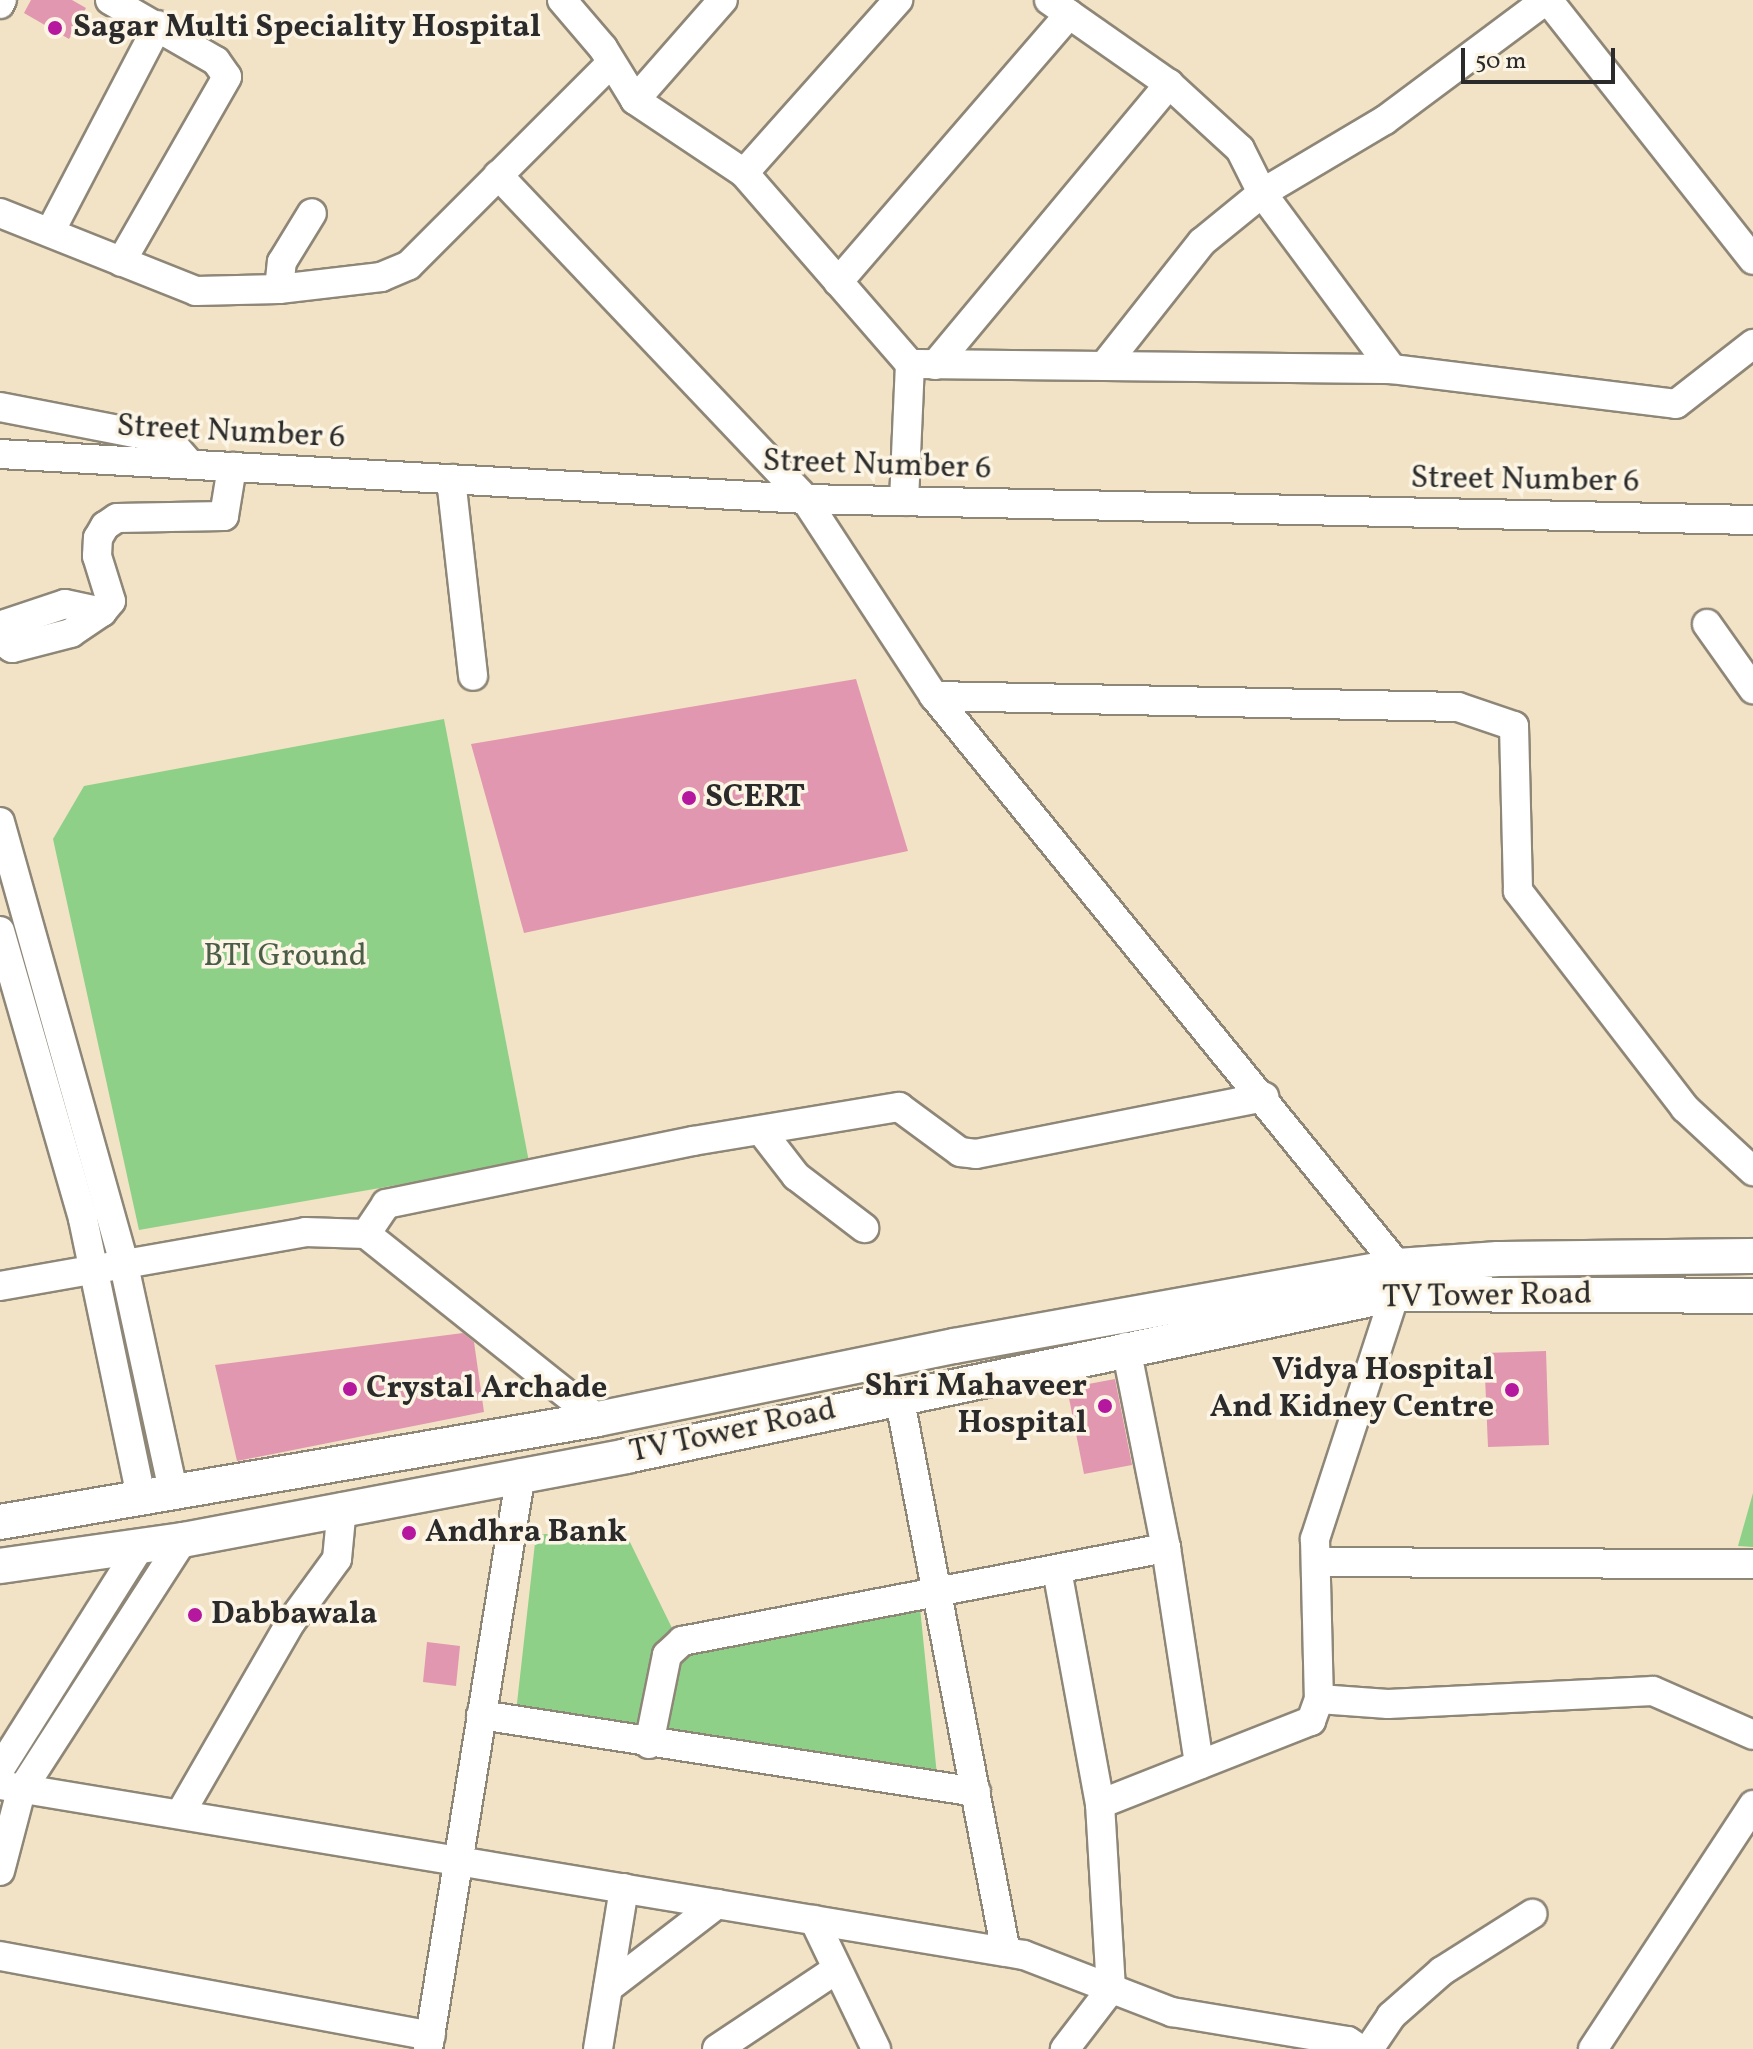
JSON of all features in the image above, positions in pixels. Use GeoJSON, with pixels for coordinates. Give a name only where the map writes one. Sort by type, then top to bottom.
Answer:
{"type":"FeatureCollection","features":[{"type":"Feature","properties":{"kind":"main road","name":"TV Tower Road"},"geometry":{"type":"LineString","coordinates":[[0,1566],[183,1540],[521,1473],[626,1456],[1126,1347],[1396,1280],[1498,1259],[1753,1256]]}},
{"type":"Feature","properties":{"kind":"main road","name":"TV Tower Road"},"geometry":{"type":"LineString","coordinates":[[0,1522],[598,1419],[954,1346],[1396,1280],[1753,1296]]}},
{"type":"Feature","properties":{"kind":"main road"},"geometry":{"type":"LineString","coordinates":[[174,1494],[183,1540]]}},
{"type":"Feature","properties":{"kind":"main road"},"geometry":{"type":"LineString","coordinates":[[141,1497],[141,1545]]}},
{"type":"Feature","properties":{"kind":"street"},"geometry":{"type":"LineString","coordinates":[[110,0],[216,61],[227,77],[121,262]]}},
{"type":"Feature","properties":{"kind":"street"},"geometry":{"type":"LineString","coordinates":[[635,100],[723,0]]}},
{"type":"Feature","properties":{"kind":"street"},"geometry":{"type":"LineString","coordinates":[[744,173],[898,0]]}},
{"type":"Feature","properties":{"kind":"street"},"geometry":{"type":"LineString","coordinates":[[1104,366],[1202,242],[1262,193],[1385,120],[1547,0],[1753,260]]}},
{"type":"Feature","properties":{"kind":"street"},"geometry":{"type":"LineString","coordinates":[[569,2],[635,100],[744,173],[838,282],[923,364],[1392,369],[1676,404],[1753,344]]}},
{"type":"Feature","properties":{"kind":"street"},"geometry":{"type":"LineString","coordinates":[[838,282],[1059,7],[1169,84],[1240,149],[1262,193],[1392,369]]}},
{"type":"Feature","properties":{"kind":"street"},"geometry":{"type":"LineString","coordinates":[[51,230],[158,25]]}},
{"type":"Feature","properties":{"kind":"street"},"geometry":{"type":"LineString","coordinates":[[0,213],[51,230],[196,291],[279,289],[381,277],[409,265],[610,64]]}},
{"type":"Feature","properties":{"kind":"street"},"geometry":{"type":"LineString","coordinates":[[904,501],[923,364],[1169,84]]}},
{"type":"Feature","properties":{"kind":"street"},"geometry":{"type":"LineString","coordinates":[[498,175],[805,499],[934,696],[1264,1097],[1396,1280],[1315,1539],[1319,1699],[1311,1721],[1100,1804]]}},
{"type":"Feature","properties":{"kind":"street"},"geometry":{"type":"LineString","coordinates":[[279,289],[282,262],[312,213]]}},
{"type":"Feature","properties":{"kind":"street"},"geometry":{"type":"LineString","coordinates":[[0,407],[169,440],[190,464]]}},
{"type":"Feature","properties":{"kind":"street","name":"Street Number 6"},"geometry":{"type":"LineString","coordinates":[[0,454],[805,499],[1753,520]]}},
{"type":"Feature","properties":{"kind":"street"},"geometry":{"type":"LineString","coordinates":[[0,637],[5,624],[65,604],[102,612],[111,601],[97,556],[98,538],[105,526],[117,518],[224,516],[232,467]]}},
{"type":"Feature","properties":{"kind":"street"},"geometry":{"type":"LineString","coordinates":[[451,479],[473,676]]}},
{"type":"Feature","properties":{"kind":"street"},"geometry":{"type":"LineString","coordinates":[[1707,624],[1753,689]]}},
{"type":"Feature","properties":{"kind":"street"},"geometry":{"type":"LineString","coordinates":[[934,696],[1458,707],[1514,726],[1518,891],[1685,1108],[1753,1171]]}},
{"type":"Feature","properties":{"kind":"street"},"geometry":{"type":"LineString","coordinates":[[0,822],[123,1261],[174,1494]]}},
{"type":"Feature","properties":{"kind":"street"},"geometry":{"type":"LineString","coordinates":[[0,931],[95,1267],[141,1497]]}},
{"type":"Feature","properties":{"kind":"street"},"geometry":{"type":"LineString","coordinates":[[35,1057],[64,1049]]}},
{"type":"Feature","properties":{"kind":"street"},"geometry":{"type":"LineString","coordinates":[[366,1234],[386,1204],[693,1141],[899,1107],[960,1152],[976,1154],[1264,1097]]}},
{"type":"Feature","properties":{"kind":"street"},"geometry":{"type":"LineString","coordinates":[[762,1132],[796,1176],[864,1228]]}},
{"type":"Feature","properties":{"kind":"street"},"geometry":{"type":"LineString","coordinates":[[0,1286],[123,1261],[305,1232],[366,1234],[598,1419]]}},
{"type":"Feature","properties":{"kind":"street"},"geometry":{"type":"LineString","coordinates":[[1126,1347],[1166,1548],[1199,1764]]}},
{"type":"Feature","properties":{"kind":"street"},"geometry":{"type":"LineString","coordinates":[[899,1396],[1006,1952]]}},
{"type":"Feature","properties":{"kind":"street"},"geometry":{"type":"LineString","coordinates":[[0,1956],[430,2042],[521,1473]]}},
{"type":"Feature","properties":{"kind":"street"},"geometry":{"type":"LineString","coordinates":[[180,1814],[291,1622],[337,1559],[342,1507]]}},
{"type":"Feature","properties":{"kind":"street"},"geometry":{"type":"LineString","coordinates":[[0,1871],[11,1788],[183,1540]]}},
{"type":"Feature","properties":{"kind":"street"},"geometry":{"type":"LineString","coordinates":[[0,1769],[141,1545]]}},
{"type":"Feature","properties":{"kind":"street"},"geometry":{"type":"LineString","coordinates":[[649,1744],[667,1655],[682,1641],[937,1596],[1166,1548]]}},
{"type":"Feature","properties":{"kind":"street"},"geometry":{"type":"LineString","coordinates":[[1316,1562],[1753,1564]]}},
{"type":"Feature","properties":{"kind":"street"},"geometry":{"type":"LineString","coordinates":[[1057,1570],[1100,1804],[1111,1989],[1065,2049]]}},
{"type":"Feature","properties":{"kind":"street"},"geometry":{"type":"LineString","coordinates":[[1319,1699],[1388,1704],[1653,1691],[1753,1735]]}},
{"type":"Feature","properties":{"kind":"street"},"geometry":{"type":"LineString","coordinates":[[481,1715],[649,1744],[976,1792]]}},
{"type":"Feature","properties":{"kind":"street"},"geometry":{"type":"LineString","coordinates":[[11,1788],[1006,1952],[1172,2012],[1288,2041],[1348,2041],[1360,2049]]}},
{"type":"Feature","properties":{"kind":"street"},"geometry":{"type":"LineString","coordinates":[[1593,2049],[1753,1805]]}},
{"type":"Feature","properties":{"kind":"street"},"geometry":{"type":"LineString","coordinates":[[598,2049],[624,1888]]}},
{"type":"Feature","properties":{"kind":"street"},"geometry":{"type":"LineString","coordinates":[[608,1988],[717,1904]]}},
{"type":"Feature","properties":{"kind":"street"},"geometry":{"type":"LineString","coordinates":[[1369,2049],[1391,2016],[1442,1971],[1532,1914]]}},
{"type":"Feature","properties":{"kind":"street"},"geometry":{"type":"LineString","coordinates":[[814,1920],[876,2049]]}},
{"type":"Feature","properties":{"kind":"street"},"geometry":{"type":"LineString","coordinates":[[717,2049],[837,1969]]}},
{"type":"Feature","properties":{"kind":"green space","name":"BTI Ground"},"geometry":{"type":"Polygon","coordinates":[[[444,719],[529,1162],[139,1230],[53,839],[84,786],[444,719]]]}},
{"type":"Feature","properties":{"kind":"green space"},"geometry":{"type":"Polygon","coordinates":[[[1753,1493],[1753,1547],[1738,1546],[1753,1493]]]}},
{"type":"Feature","properties":{"kind":"green space"},"geometry":{"type":"Polygon","coordinates":[[[536,1534],[626,1534],[673,1630],[919,1598],[937,1775],[516,1712],[536,1534]]]}},
{"type":"Feature","properties":{"kind":"building"},"geometry":{"type":"Polygon","coordinates":[[[31,0],[72,0],[86,8],[69,39],[24,13],[31,0]]]}},
{"type":"Feature","properties":{"kind":"building","name":"SCERT"},"geometry":{"type":"Polygon","coordinates":[[[856,679],[908,851],[524,933],[471,744],[856,679]]]}},
{"type":"Feature","properties":{"kind":"building","name":"Crystal Archade"},"geometry":{"type":"Polygon","coordinates":[[[463,1333],[474,1342],[484,1412],[237,1461],[215,1365],[463,1333]]]}},
{"type":"Feature","properties":{"kind":"building"},"geometry":{"type":"Polygon","coordinates":[[[1546,1351],[1549,1445],[1488,1447],[1484,1353],[1546,1351]]]}},
{"type":"Feature","properties":{"kind":"building"},"geometry":{"type":"Polygon","coordinates":[[[1115,1379],[1132,1465],[1084,1474],[1067,1388],[1115,1379]]]}},
{"type":"Feature","properties":{"kind":"building"},"geometry":{"type":"Polygon","coordinates":[[[427,1642],[460,1646],[456,1686],[423,1682],[427,1642]]]}},
{"type":"Feature","properties":{"kind":"place","name":"Sagar Multi Speciality Hospital"},"geometry":{"type":"Point","coordinates":[55,28]}},
{"type":"Feature","properties":{"kind":"place","name":"SCERT"},"geometry":{"type":"Point","coordinates":[689,798]}},
{"type":"Feature","properties":{"kind":"place","name":"Crystal Archade"},"geometry":{"type":"Point","coordinates":[350,1389]}},
{"type":"Feature","properties":{"kind":"place","name":"Vidya Hospital And Kidney Centre"},"geometry":{"type":"Point","coordinates":[1512,1390]}},
{"type":"Feature","properties":{"kind":"place","name":"Shri Mahaveer Hospital"},"geometry":{"type":"Point","coordinates":[1105,1406]}},
{"type":"Feature","properties":{"kind":"place","name":"Andhra Bank"},"geometry":{"type":"Point","coordinates":[409,1533]}},
{"type":"Feature","properties":{"kind":"place","name":"Dabbawala"},"geometry":{"type":"Point","coordinates":[195,1615]}}]}
